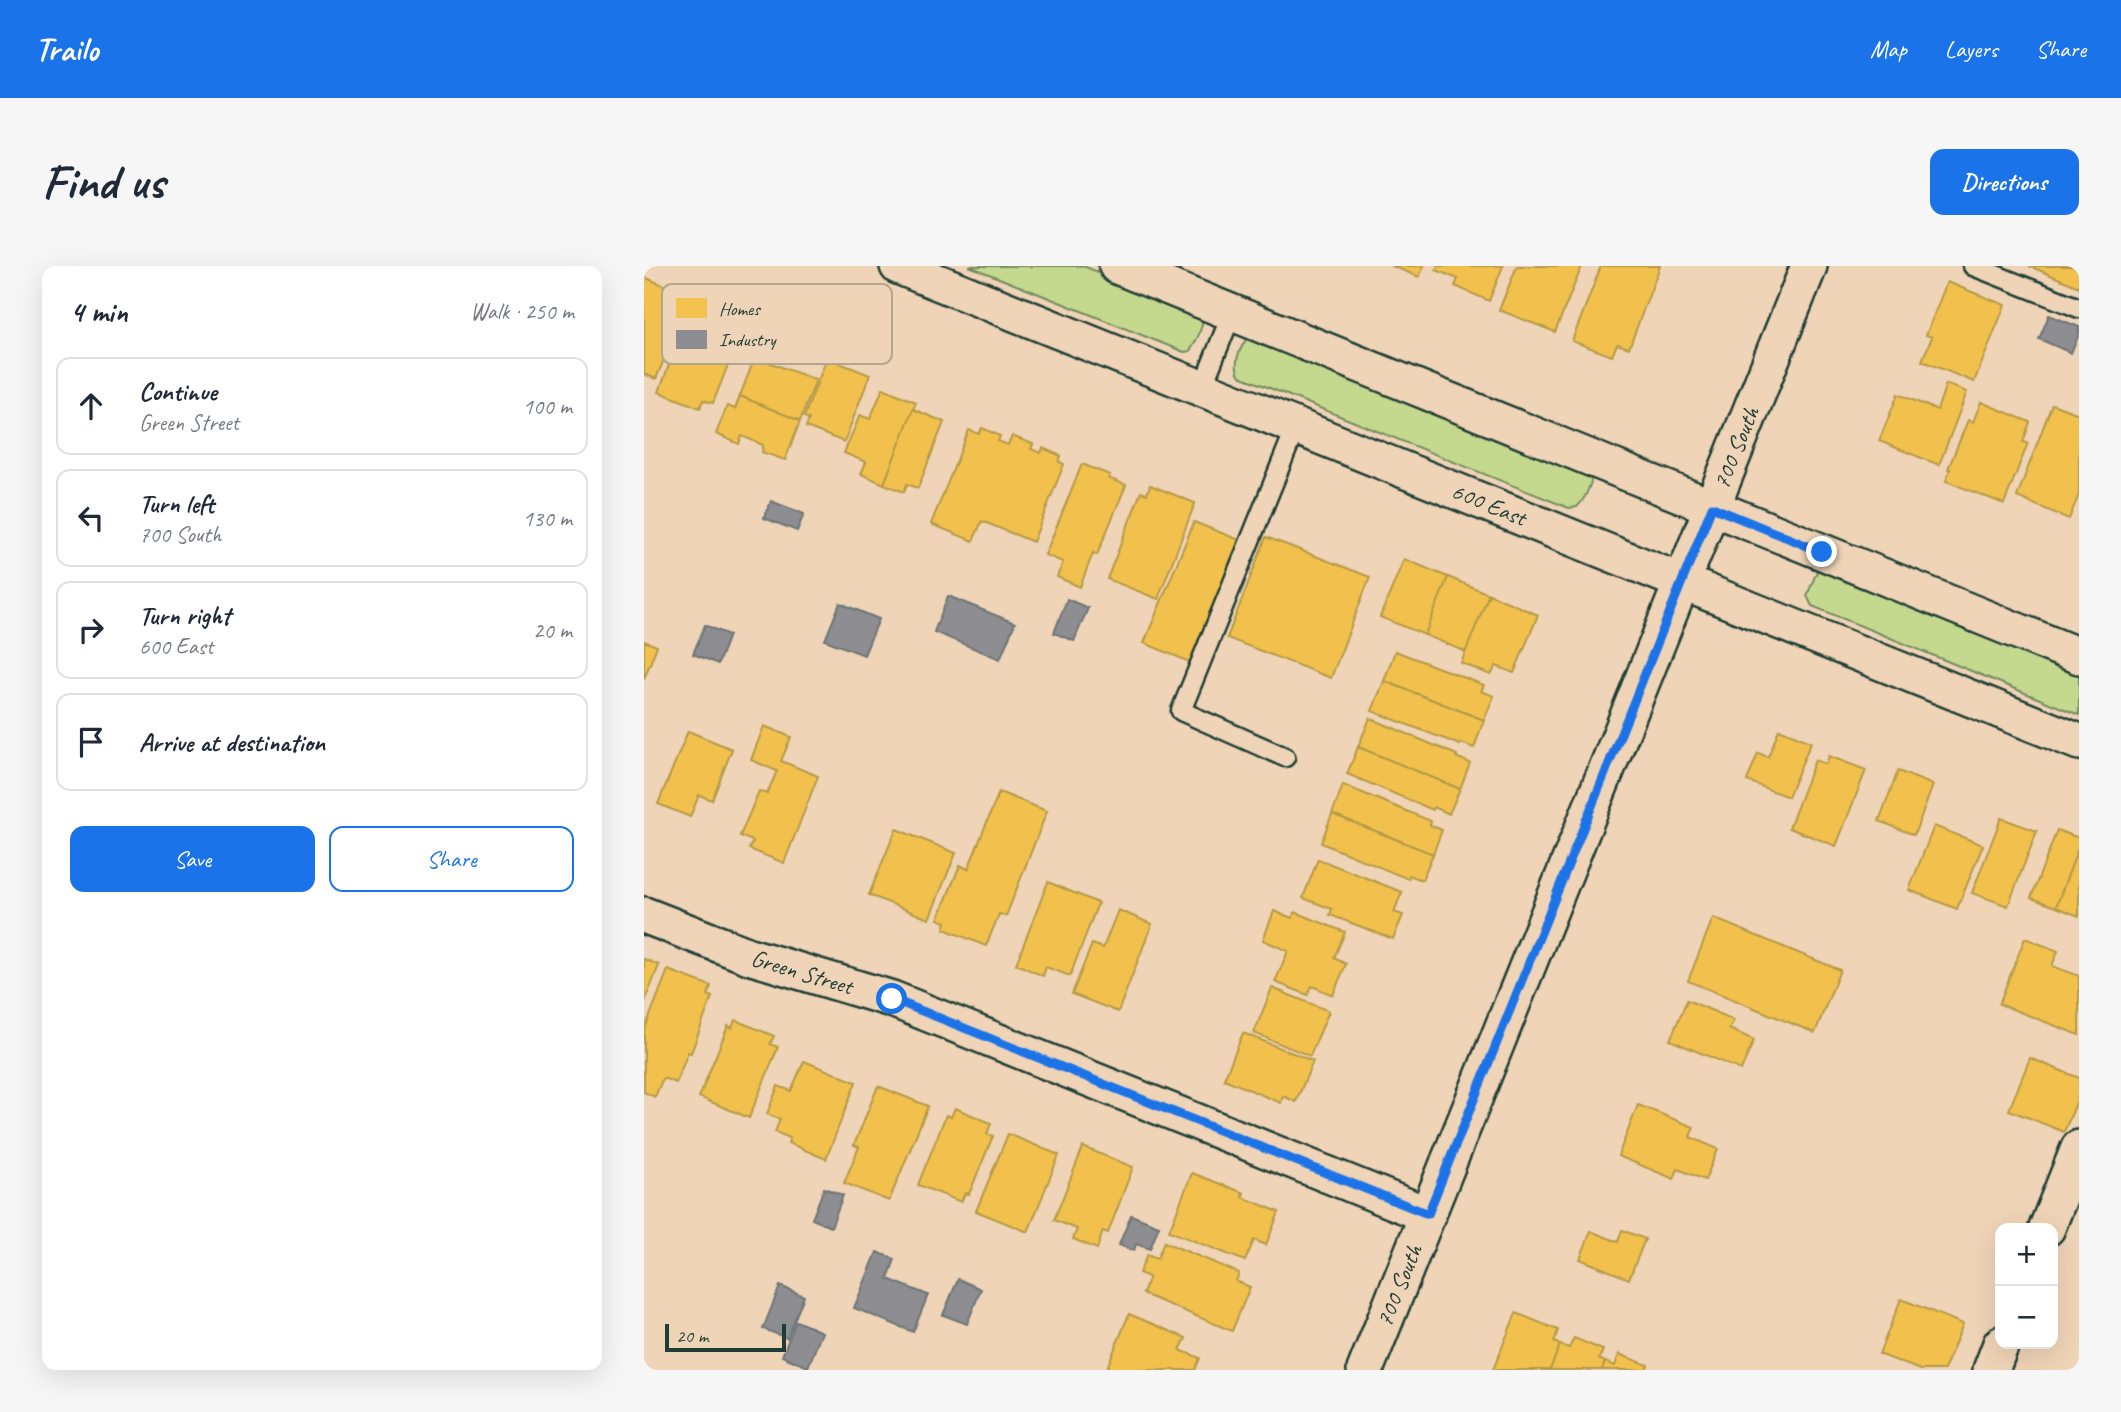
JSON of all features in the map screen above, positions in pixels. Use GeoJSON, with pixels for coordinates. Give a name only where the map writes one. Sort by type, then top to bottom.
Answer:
{"type":"FeatureCollection","features":[{"type":"Feature","properties":{"kind":"street","name":"600 East"},"geometry":{"type":"LineString","coordinates":[[898,266],[2079,742]]}},
{"type":"Feature","properties":{"kind":"street"},"geometry":{"type":"LineString","coordinates":[[1117,266],[2079,656]]}},
{"type":"Feature","properties":{"kind":"street","name":"700 South"},"geometry":{"type":"LineString","coordinates":[[1365,1370],[1809,266]]}},
{"type":"Feature","properties":{"kind":"street","name":"Green Street"},"geometry":{"type":"LineString","coordinates":[[644,915],[749,956],[892,999],[1428,1214]]}},
{"type":"Feature","properties":{"kind":"street"},"geometry":{"type":"LineString","coordinates":[[2049,1223],[2079,1148]]}},
{"type":"Feature","properties":{"kind":"street"},"geometry":{"type":"LineString","coordinates":[[1991,1370],[1999,1349]]}},
{"type":"Feature","properties":{"kind":"lane"},"geometry":{"type":"LineString","coordinates":[[1973,266],[2079,308]]}},
{"type":"Feature","properties":{"kind":"lane"},"geometry":{"type":"LineString","coordinates":[[1202,388],[1232,313]]}},
{"type":"Feature","properties":{"kind":"lane"},"geometry":{"type":"LineString","coordinates":[[1285,757],[1181,711],[1296,426]]}},
{"type":"Feature","properties":{"kind":"green space"},"geometry":{"type":"Polygon","coordinates":[[[969,266],[1083,266],[1200,313],[1203,318],[1201,327],[1190,351],[1184,352],[969,266]]]}},
{"type":"Feature","properties":{"kind":"green space"},"geometry":{"type":"Polygon","coordinates":[[[1249,336],[1592,475],[1587,492],[1577,507],[1569,508],[1240,376],[1238,356],[1249,336]]]}},
{"type":"Feature","properties":{"kind":"green space"},"geometry":{"type":"Polygon","coordinates":[[[1822,567],[2079,668],[2079,715],[1812,606],[1807,596],[1817,571],[1822,567]]]}},
{"type":"Feature","properties":{"kind":"building: Homes"},"geometry":{"type":"Polygon","coordinates":[[[1392,266],[1424,266],[1419,277],[1392,266]]]}},
{"type":"Feature","properties":{"kind":"building: Homes"},"geometry":{"type":"Polygon","coordinates":[[[1438,266],[1503,266],[1489,301],[1455,286],[1458,279],[1436,270],[1438,266]]]}},
{"type":"Feature","properties":{"kind":"building: Homes"},"geometry":{"type":"Polygon","coordinates":[[[1517,266],[1582,266],[1555,332],[1499,310],[1517,266]]]}},
{"type":"Feature","properties":{"kind":"building: Homes"},"geometry":{"type":"Polygon","coordinates":[[[1601,266],[1660,266],[1629,348],[1617,344],[1612,356],[1572,341],[1601,266]]]}},
{"type":"Feature","properties":{"kind":"building: Homes"},"geometry":{"type":"Polygon","coordinates":[[[2029,266],[2079,266],[2079,287],[2029,266]]]}},
{"type":"Feature","properties":{"kind":"building: Homes"},"geometry":{"type":"Polygon","coordinates":[[[644,277],[662,284],[662,364],[656,379],[644,374],[644,277]]]}},
{"type":"Feature","properties":{"kind":"building: Homes"},"geometry":{"type":"Polygon","coordinates":[[[1947,282],[2005,305],[1974,382],[1922,361],[1932,337],[1926,335],[1947,282]]]}},
{"type":"Feature","properties":{"kind":"building: Homes"},"geometry":{"type":"Polygon","coordinates":[[[669,364],[728,364],[713,403],[703,400],[700,408],[659,392],[669,364]]]}},
{"type":"Feature","properties":{"kind":"building: Homes"},"geometry":{"type":"Polygon","coordinates":[[[752,364],[774,364],[816,380],[800,421],[740,396],[752,364]]]}},
{"type":"Feature","properties":{"kind":"building: Homes"},"geometry":{"type":"Polygon","coordinates":[[[825,364],[842,364],[870,375],[844,442],[806,427],[809,419],[804,417],[825,364]]]}},
{"type":"Feature","properties":{"kind":"building: Homes"},"geometry":{"type":"Polygon","coordinates":[[[1946,384],[1967,392],[1939,465],[1879,441],[1898,394],[1937,410],[1946,384]]]}},
{"type":"Feature","properties":{"kind":"building: Homes"},"geometry":{"type":"Polygon","coordinates":[[[883,388],[916,402],[884,484],[861,474],[866,462],[844,453],[860,415],[870,419],[883,388]]]}},
{"type":"Feature","properties":{"kind":"building: Homes"},"geometry":{"type":"Polygon","coordinates":[[[740,396],[800,421],[785,460],[762,452],[763,445],[742,436],[739,444],[716,434],[727,406],[735,409],[740,396]]]}},
{"type":"Feature","properties":{"kind":"building: Homes"},"geometry":{"type":"Polygon","coordinates":[[[1981,402],[2030,422],[2023,442],[2028,443],[2004,504],[1946,481],[1948,469],[1968,420],[1973,422],[1981,402]]]}},
{"type":"Feature","properties":{"kind":"building: Homes"},"geometry":{"type":"Polygon","coordinates":[[[2052,404],[2079,414],[2079,494],[2069,519],[2017,497],[2052,404]]]}},
{"type":"Feature","properties":{"kind":"building: Homes"},"geometry":{"type":"Polygon","coordinates":[[[913,409],[944,422],[918,488],[907,484],[904,492],[884,484],[913,409]]]}},
{"type":"Feature","properties":{"kind":"building: Homes"},"geometry":{"type":"Polygon","coordinates":[[[982,428],[1000,436],[998,441],[1008,445],[1012,436],[1033,444],[1031,449],[1041,453],[1043,448],[1061,456],[1059,462],[1064,464],[1033,542],[982,521],[973,541],[931,524],[969,430],[979,434],[982,428]]]}},
{"type":"Feature","properties":{"kind":"building: Homes"},"geometry":{"type":"Polygon","coordinates":[[[1082,464],[1110,475],[1108,478],[1126,485],[1097,555],[1093,553],[1080,587],[1057,577],[1063,562],[1045,555],[1082,464]]]}},
{"type":"Feature","properties":{"kind":"building: Homes"},"geometry":{"type":"Polygon","coordinates":[[[1150,485],[1195,503],[1158,599],[1107,579],[1141,492],[1147,494],[1150,485]]]}},
{"type":"Feature","properties":{"kind":"building: Homes"},"geometry":{"type":"Polygon","coordinates":[[[1194,522],[1242,541],[1192,663],[1144,643],[1194,522]]]}},
{"type":"Feature","properties":{"kind":"building: Homes"},"geometry":{"type":"Polygon","coordinates":[[[1266,537],[1370,577],[1331,678],[1227,638],[1266,537]]]}},
{"type":"Feature","properties":{"kind":"building: Homes"},"geometry":{"type":"Polygon","coordinates":[[[1404,559],[1448,577],[1425,635],[1380,617],[1404,559]]]}},
{"type":"Feature","properties":{"kind":"building: Homes"},"geometry":{"type":"Polygon","coordinates":[[[1448,577],[1489,594],[1466,652],[1425,635],[1448,577]]]}},
{"type":"Feature","properties":{"kind":"building: Homes"},"geometry":{"type":"Polygon","coordinates":[[[1489,594],[1538,615],[1514,673],[1496,666],[1491,675],[1461,663],[1489,594]]]}},
{"type":"Feature","properties":{"kind":"building: Homes"},"geometry":{"type":"Polygon","coordinates":[[[644,641],[657,646],[644,679],[644,641]]]}},
{"type":"Feature","properties":{"kind":"building: Homes"},"geometry":{"type":"Polygon","coordinates":[[[1395,651],[1484,685],[1481,691],[1494,696],[1484,720],[1384,681],[1395,651]]]}},
{"type":"Feature","properties":{"kind":"building: Homes"},"geometry":{"type":"Polygon","coordinates":[[[1384,681],[1484,720],[1474,748],[1372,711],[1384,681]]]}},
{"type":"Feature","properties":{"kind":"building: Homes"},"geometry":{"type":"Polygon","coordinates":[[[1370,718],[1470,763],[1460,789],[1358,747],[1370,718]]]}},
{"type":"Feature","properties":{"kind":"building: Homes"},"geometry":{"type":"Polygon","coordinates":[[[764,726],[791,737],[781,761],[818,776],[784,863],[749,849],[753,841],[740,836],[759,791],[767,794],[777,771],[751,760],[764,726]]]}},
{"type":"Feature","properties":{"kind":"building: Homes"},"geometry":{"type":"Polygon","coordinates":[[[1779,729],[1811,742],[1788,797],[1747,781],[1758,753],[1768,757],[1779,729]]]}},
{"type":"Feature","properties":{"kind":"building: Homes"},"geometry":{"type":"Polygon","coordinates":[[[688,731],[732,749],[712,800],[699,795],[690,817],[658,804],[688,731]]]}},
{"type":"Feature","properties":{"kind":"building: Homes"},"geometry":{"type":"Polygon","coordinates":[[[1358,747],[1460,789],[1449,814],[1434,807],[1433,810],[1347,774],[1358,747]]]}},
{"type":"Feature","properties":{"kind":"building: Homes"},"geometry":{"type":"Polygon","coordinates":[[[1829,756],[1866,770],[1836,846],[1789,828],[1815,760],[1826,764],[1829,756]]]}},
{"type":"Feature","properties":{"kind":"building: Homes"},"geometry":{"type":"Polygon","coordinates":[[[1898,771],[1933,785],[1914,835],[1879,821],[1898,771]]]}},
{"type":"Feature","properties":{"kind":"building: Homes"},"geometry":{"type":"Polygon","coordinates":[[[1343,785],[1431,821],[1430,825],[1442,830],[1433,854],[1332,814],[1343,785]]]}},
{"type":"Feature","properties":{"kind":"building: Homes"},"geometry":{"type":"Polygon","coordinates":[[[999,792],[1047,811],[1006,916],[999,914],[986,946],[944,929],[946,922],[938,919],[960,865],[968,869],[999,792]]]}},
{"type":"Feature","properties":{"kind":"building: Homes"},"geometry":{"type":"Polygon","coordinates":[[[1332,814],[1433,854],[1422,880],[1409,875],[1408,879],[1321,843],[1332,814]]]}},
{"type":"Feature","properties":{"kind":"building: Homes"},"geometry":{"type":"Polygon","coordinates":[[[2001,818],[2037,831],[2008,906],[1972,893],[2001,818]]]}},
{"type":"Feature","properties":{"kind":"building: Homes"},"geometry":{"type":"Polygon","coordinates":[[[1934,826],[1983,845],[1957,909],[1909,890],[1934,826]]]}},
{"type":"Feature","properties":{"kind":"building: Homes"},"geometry":{"type":"Polygon","coordinates":[[[896,829],[956,853],[929,919],[869,895],[896,829]]]}},
{"type":"Feature","properties":{"kind":"building: Homes"},"geometry":{"type":"Polygon","coordinates":[[[2057,830],[2079,838],[2079,846],[2056,907],[2031,898],[2057,830]]]}},
{"type":"Feature","properties":{"kind":"building: Homes"},"geometry":{"type":"Polygon","coordinates":[[[2079,846],[2079,916],[2056,907],[2079,846]]]}},
{"type":"Feature","properties":{"kind":"building: Homes"},"geometry":{"type":"Polygon","coordinates":[[[1318,859],[1402,892],[1394,912],[1403,915],[1393,939],[1330,915],[1332,909],[1303,898],[1318,859]]]}},
{"type":"Feature","properties":{"kind":"building: Homes"},"geometry":{"type":"Polygon","coordinates":[[[1048,882],[1098,903],[1070,976],[1046,967],[1043,976],[1016,964],[1048,882]]]}},
{"type":"Feature","properties":{"kind":"building: Homes"},"geometry":{"type":"Polygon","coordinates":[[[1118,910],[1152,924],[1118,1012],[1072,994],[1092,944],[1103,948],[1118,910]]]}},
{"type":"Feature","properties":{"kind":"building: Homes"},"geometry":{"type":"Polygon","coordinates":[[[1274,911],[1292,918],[1295,912],[1345,932],[1334,958],[1346,964],[1333,995],[1312,986],[1308,995],[1275,982],[1288,951],[1263,940],[1274,911]]]}},
{"type":"Feature","properties":{"kind":"building: Homes"},"geometry":{"type":"Polygon","coordinates":[[[1713,918],[1840,970],[1815,1033],[1688,981],[1713,918]]]}},
{"type":"Feature","properties":{"kind":"building: Homes"},"geometry":{"type":"Polygon","coordinates":[[[2025,938],[2058,951],[2052,966],[2079,976],[2079,1035],[1999,1004],[2025,938]]]}},
{"type":"Feature","properties":{"kind":"building: Homes"},"geometry":{"type":"Polygon","coordinates":[[[644,959],[659,965],[644,1004],[644,959]]]}},
{"type":"Feature","properties":{"kind":"building: Homes"},"geometry":{"type":"Polygon","coordinates":[[[668,970],[711,986],[708,995],[712,997],[691,1053],[688,1052],[676,1083],[663,1078],[655,1097],[644,1092],[644,1031],[668,970]]]}},
{"type":"Feature","properties":{"kind":"building: Homes"},"geometry":{"type":"Polygon","coordinates":[[[1272,988],[1329,1011],[1310,1056],[1254,1033],[1272,988]]]}},
{"type":"Feature","properties":{"kind":"building: Homes"},"geometry":{"type":"Polygon","coordinates":[[[1687,1000],[1734,1020],[1729,1029],[1754,1040],[1741,1070],[1670,1040],[1687,1000]]]}},
{"type":"Feature","properties":{"kind":"building: Homes"},"geometry":{"type":"Polygon","coordinates":[[[735,1020],[774,1036],[770,1044],[778,1047],[749,1118],[699,1097],[728,1026],[732,1028],[735,1020]]]}},
{"type":"Feature","properties":{"kind":"building: Homes"},"geometry":{"type":"Polygon","coordinates":[[[1243,1033],[1313,1061],[1296,1102],[1283,1096],[1281,1103],[1224,1079],[1243,1033]]]}},
{"type":"Feature","properties":{"kind":"building: Homes"},"geometry":{"type":"Polygon","coordinates":[[[2030,1058],[2079,1078],[2079,1096],[2064,1132],[2009,1110],[2030,1058]]]}},
{"type":"Feature","properties":{"kind":"building: Homes"},"geometry":{"type":"Polygon","coordinates":[[[804,1061],[856,1082],[826,1159],[788,1143],[790,1138],[775,1132],[780,1119],[767,1114],[778,1086],[791,1091],[804,1061]]]}},
{"type":"Feature","properties":{"kind":"building: Homes"},"geometry":{"type":"Polygon","coordinates":[[[878,1086],[928,1106],[889,1201],[844,1183],[859,1147],[854,1145],[878,1086]]]}},
{"type":"Feature","properties":{"kind":"building: Homes"},"geometry":{"type":"Polygon","coordinates":[[[1638,1105],[1694,1127],[1690,1137],[1718,1149],[1705,1180],[1678,1169],[1674,1179],[1618,1156],[1638,1105]]]}},
{"type":"Feature","properties":{"kind":"building: Homes"},"geometry":{"type":"Polygon","coordinates":[[[955,1108],[991,1123],[987,1134],[993,1136],[969,1194],[965,1193],[961,1202],[918,1185],[946,1115],[951,1117],[955,1108]]]}},
{"type":"Feature","properties":{"kind":"building: Homes"},"geometry":{"type":"Polygon","coordinates":[[[1008,1134],[1059,1155],[1028,1232],[976,1211],[1008,1134]]]}},
{"type":"Feature","properties":{"kind":"building: Homes"},"geometry":{"type":"Polygon","coordinates":[[[1083,1147],[1133,1167],[1108,1233],[1103,1231],[1097,1249],[1073,1239],[1077,1229],[1054,1220],[1083,1147]]]}},
{"type":"Feature","properties":{"kind":"building: Homes"},"geometry":{"type":"Polygon","coordinates":[[[1192,1173],[1244,1193],[1242,1197],[1279,1212],[1266,1245],[1254,1240],[1245,1261],[1169,1231],[1192,1173]]]}},
{"type":"Feature","properties":{"kind":"building: Homes"},"geometry":{"type":"Polygon","coordinates":[[[1622,1230],[1645,1239],[1629,1279],[1580,1259],[1591,1231],[1618,1242],[1622,1230]]]}},
{"type":"Feature","properties":{"kind":"building: Homes"},"geometry":{"type":"Polygon","coordinates":[[[1164,1242],[1239,1273],[1236,1281],[1250,1287],[1232,1331],[1143,1294],[1149,1277],[1139,1273],[1147,1255],[1157,1259],[1164,1242]]]}},
{"type":"Feature","properties":{"kind":"building: Homes"},"geometry":{"type":"Polygon","coordinates":[[[1901,1299],[1963,1324],[1944,1370],[1920,1370],[1879,1354],[1901,1299]]]}},
{"type":"Feature","properties":{"kind":"building: Homes"},"geometry":{"type":"Polygon","coordinates":[[[1516,1313],[1558,1330],[1554,1342],[1560,1345],[1550,1370],[1493,1370],[1516,1313]]]}},
{"type":"Feature","properties":{"kind":"building: Homes"},"geometry":{"type":"Polygon","coordinates":[[[1129,1314],[1186,1338],[1180,1350],[1200,1358],[1195,1370],[1106,1370],[1129,1314]]]}},
{"type":"Feature","properties":{"kind":"building: Homes"},"geometry":{"type":"Polygon","coordinates":[[[1574,1338],[1603,1350],[1599,1359],[1605,1362],[1602,1370],[1550,1370],[1560,1345],[1569,1348],[1574,1338]]]}},
{"type":"Feature","properties":{"kind":"building: Homes"},"geometry":{"type":"Polygon","coordinates":[[[1619,1354],[1648,1365],[1646,1370],[1602,1370],[1605,1362],[1615,1366],[1619,1354]]]}},
{"type":"Feature","properties":{"kind":"building: Industry"},"geometry":{"type":"Polygon","coordinates":[[[2049,315],[2079,327],[2071,353],[2039,339],[2049,315]]]}},
{"type":"Feature","properties":{"kind":"building: Industry"},"geometry":{"type":"Polygon","coordinates":[[[771,501],[804,514],[797,531],[764,518],[771,501]]]}},
{"type":"Feature","properties":{"kind":"building: Industry"},"geometry":{"type":"Polygon","coordinates":[[[948,596],[1015,623],[1000,659],[934,632],[948,596]]]}},
{"type":"Feature","properties":{"kind":"building: Industry"},"geometry":{"type":"Polygon","coordinates":[[[1067,599],[1088,608],[1074,641],[1054,633],[1067,599]]]}},
{"type":"Feature","properties":{"kind":"building: Industry"},"geometry":{"type":"Polygon","coordinates":[[[840,603],[879,619],[864,655],[825,640],[840,603]]]}},
{"type":"Feature","properties":{"kind":"building: Industry"},"geometry":{"type":"Polygon","coordinates":[[[705,625],[729,635],[718,664],[693,654],[705,625]]]}},
{"type":"Feature","properties":{"kind":"building: Industry"},"geometry":{"type":"Polygon","coordinates":[[[824,1188],[843,1195],[831,1227],[812,1219],[824,1188]]]}},
{"type":"Feature","properties":{"kind":"building: Industry"},"geometry":{"type":"Polygon","coordinates":[[[1131,1215],[1159,1226],[1150,1249],[1136,1244],[1134,1251],[1119,1245],[1131,1215]]]}},
{"type":"Feature","properties":{"kind":"building: Industry"},"geometry":{"type":"Polygon","coordinates":[[[877,1252],[895,1259],[888,1279],[928,1295],[913,1332],[854,1308],[877,1252]]]}},
{"type":"Feature","properties":{"kind":"building: Industry"},"geometry":{"type":"Polygon","coordinates":[[[958,1279],[981,1289],[967,1324],[943,1315],[958,1279]]]}},
{"type":"Feature","properties":{"kind":"building: Industry"},"geometry":{"type":"Polygon","coordinates":[[[780,1286],[804,1296],[787,1338],[763,1329],[780,1286]]]}},
{"type":"Feature","properties":{"kind":"building: Industry"},"geometry":{"type":"Polygon","coordinates":[[[796,1321],[822,1332],[808,1367],[782,1356],[796,1321]]]}},
{"type":"Feature","properties":{"kind":"route"},"geometry":{"type":"LineString","coordinates":[[892,999],[1428,1214],[1712,507],[1822,552]]}}]}
